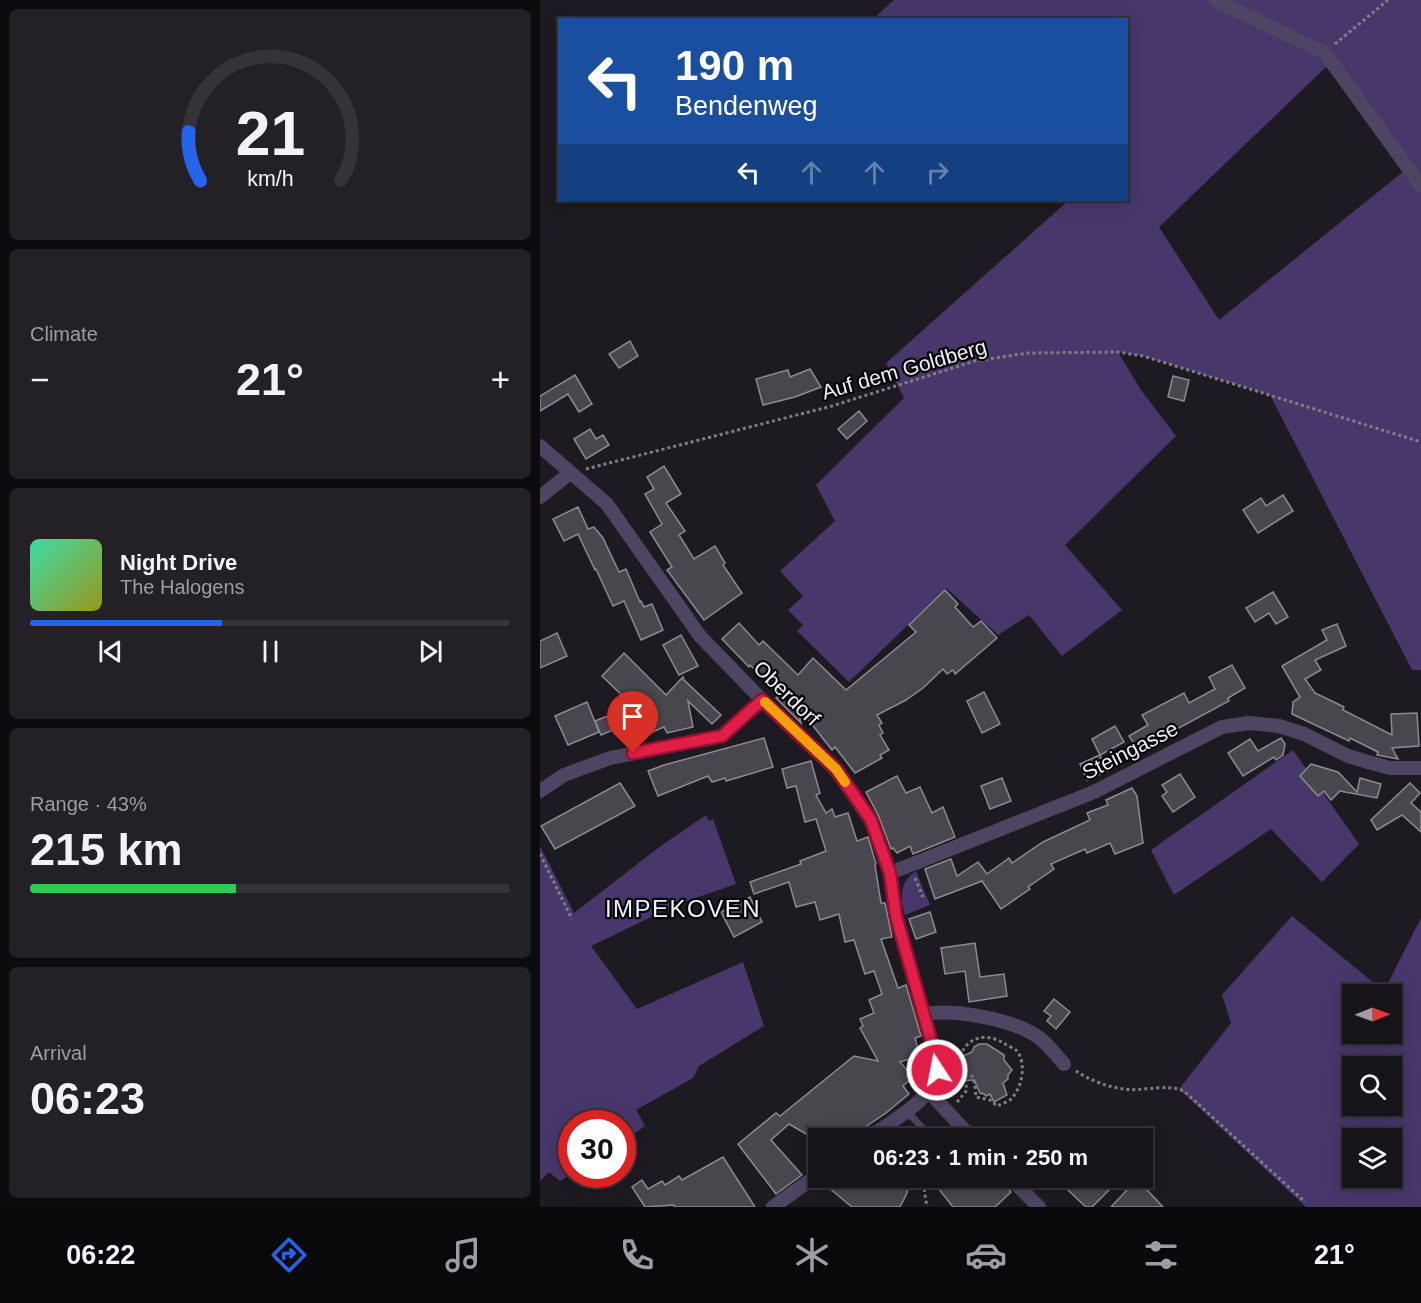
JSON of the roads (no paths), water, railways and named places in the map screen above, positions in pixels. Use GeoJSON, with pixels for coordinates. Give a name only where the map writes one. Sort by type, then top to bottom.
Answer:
{"type":"FeatureCollection","features":[{"type":"Feature","properties":{"kind":"street"},"geometry":{"type":"LineString","coordinates":[[1215,0],[1325,53],[1421,186]]}},
{"type":"Feature","properties":{"kind":"street","name":"Oberdorf"},"geometry":{"type":"LineString","coordinates":[[540,446],[607,504],[700,636],[762,700],[836,769],[871,820],[890,873],[896,916],[936,1058],[936,1080],[929,1092]]}},
{"type":"Feature","properties":{"kind":"street"},"geometry":{"type":"LineString","coordinates":[[540,497],[570,473]]}},
{"type":"Feature","properties":{"kind":"street"},"geometry":{"type":"LineString","coordinates":[[540,791],[564,775],[610,758],[722,736],[762,700]]}},
{"type":"Feature","properties":{"kind":"street","name":"Steingasse"},"geometry":{"type":"LineString","coordinates":[[890,873],[1094,792],[1222,727],[1249,723],[1279,726],[1304,734],[1348,756],[1390,768],[1421,768]]}},
{"type":"Feature","properties":{"kind":"street"},"geometry":{"type":"LineString","coordinates":[[924,1014],[948,1013],[1015,1025],[1038,1037],[1064,1064]]}},
{"type":"Feature","properties":{"kind":"street"},"geometry":{"type":"LineString","coordinates":[[882,1128],[929,1092],[963,1128]]}},
{"type":"Feature","properties":{"kind":"street"},"geometry":{"type":"LineString","coordinates":[[773,1207],[808,1182]]}},
{"type":"Feature","properties":{"kind":"street"},"geometry":{"type":"LineString","coordinates":[[1020,1188],[1039,1207]]}},
{"type":"Feature","properties":{"kind":"lane"},"geometry":{"type":"LineString","coordinates":[[907,1111],[922,1128]]}},
{"type":"Feature","properties":{"kind":"district","name":"IMPEKOVEN"},"geometry":{"type":"Point","coordinates":[683,908]}}]}
